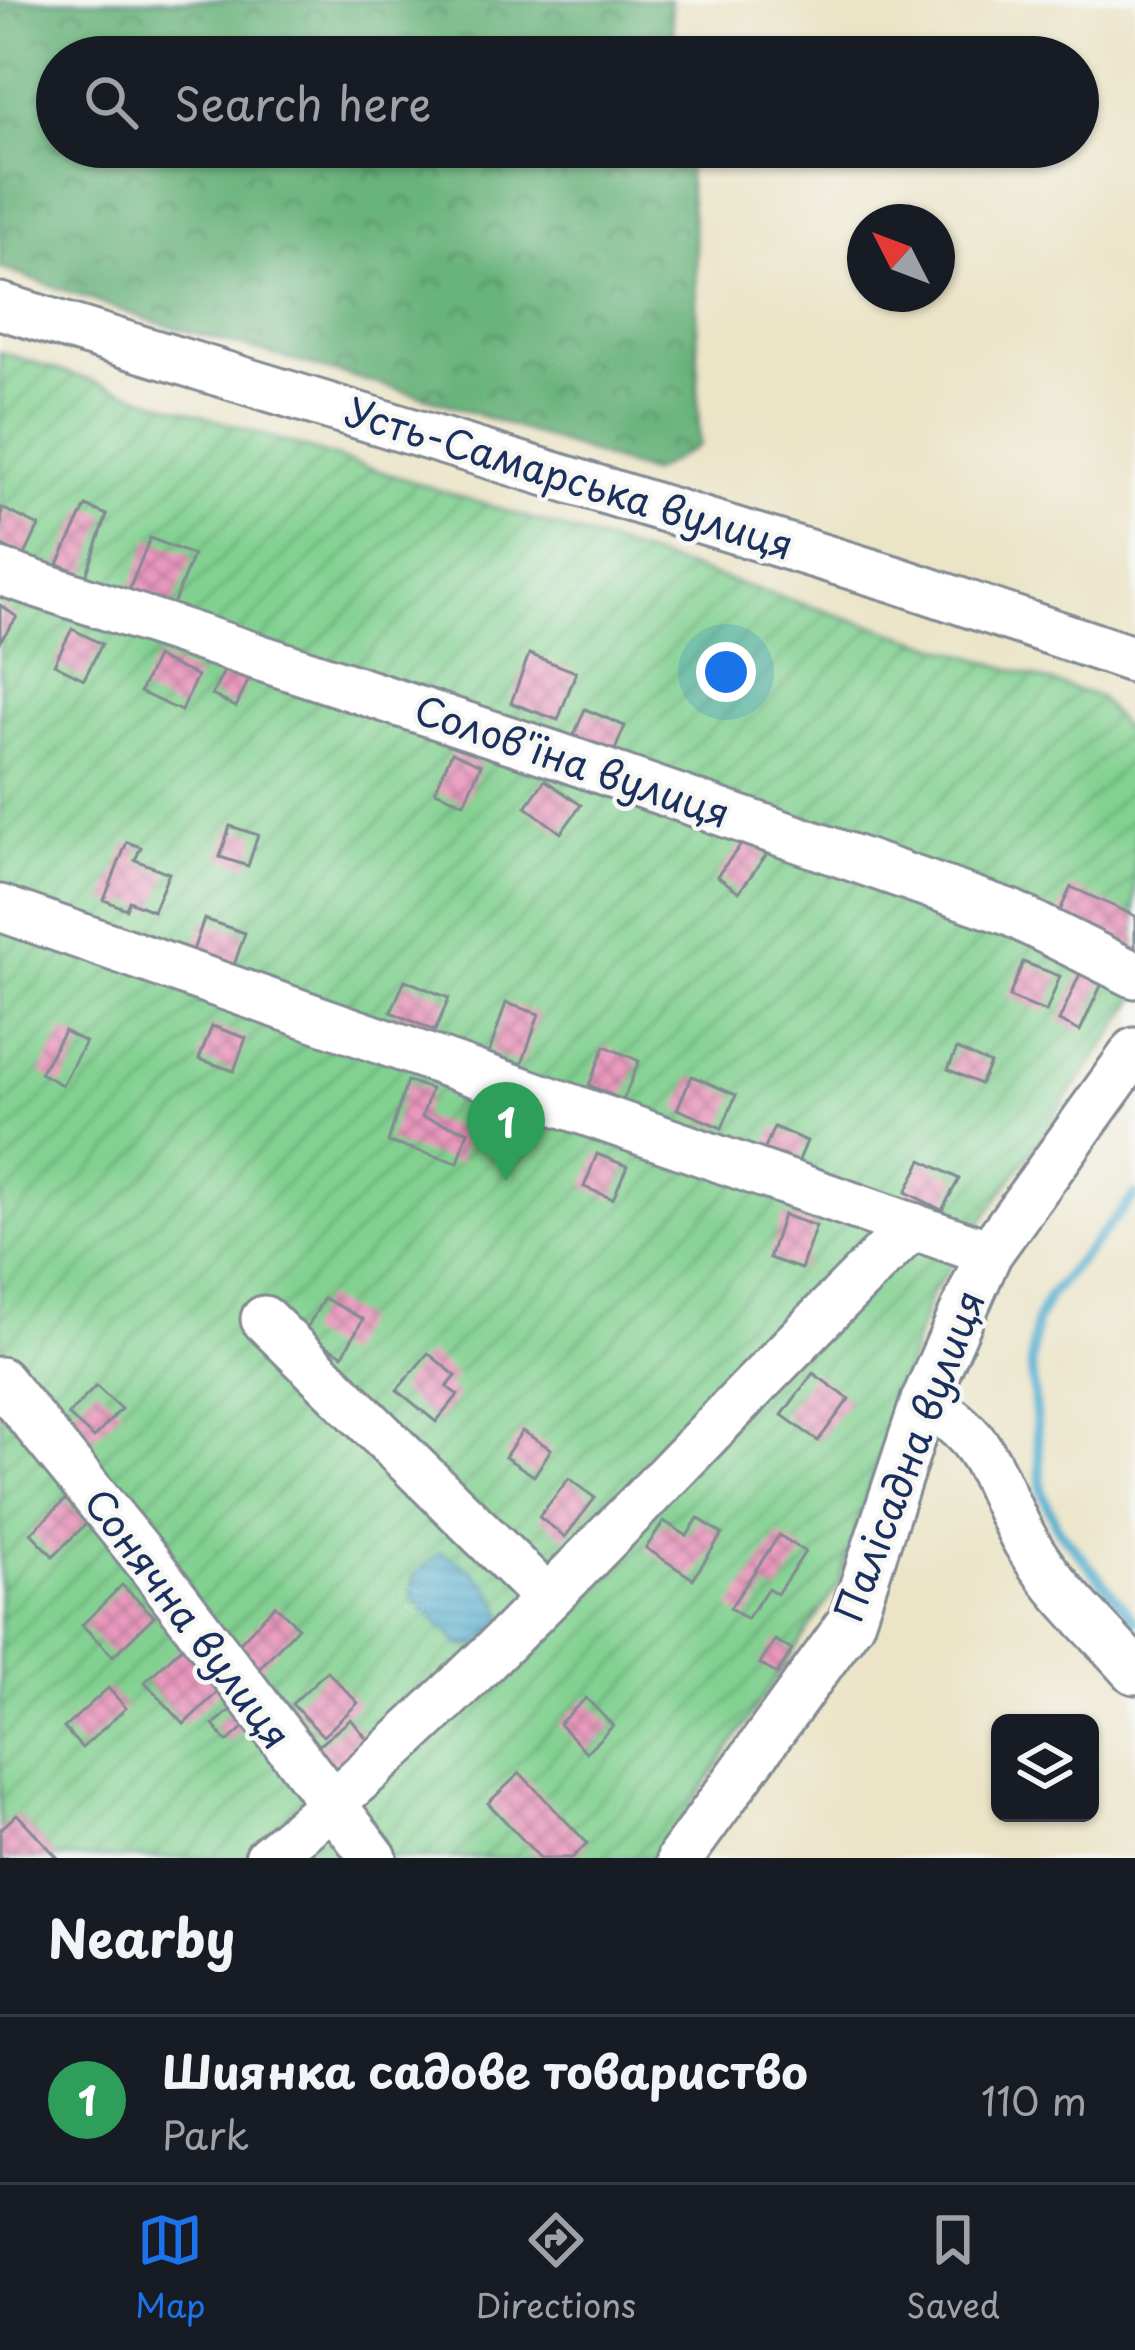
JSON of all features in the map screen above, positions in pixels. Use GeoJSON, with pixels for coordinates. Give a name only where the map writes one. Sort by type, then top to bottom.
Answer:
{"type":"FeatureCollection","features":[{"type":"Feature","properties":{"kind":"street","name":"Усть-Самарська вулиця"},"geometry":{"type":"LineString","coordinates":[[0,306],[894,579],[1135,660]]}},
{"type":"Feature","properties":{"kind":"street","name":"Солов'їна вулиця"},"geometry":{"type":"LineString","coordinates":[[0,572],[534,747],[1011,913],[1135,975]]}},
{"type":"Feature","properties":{"kind":"street"},"geometry":{"type":"LineString","coordinates":[[0,908],[989,1253]]}},
{"type":"Feature","properties":{"kind":"street","name":"Палісадна вулиця"},"geometry":{"type":"LineString","coordinates":[[680,1858],[704,1832],[851,1622],[924,1401],[989,1253],[1135,1051]]}},
{"type":"Feature","properties":{"kind":"street"},"geometry":{"type":"LineString","coordinates":[[268,1858],[329,1807],[547,1598],[913,1226]]}},
{"type":"Feature","properties":{"kind":"street"},"geometry":{"type":"LineString","coordinates":[[264,1318],[547,1598]]}},
{"type":"Feature","properties":{"kind":"street","name":"Сонячна вулиця"},"geometry":{"type":"LineString","coordinates":[[0,1380],[144,1557],[329,1807],[374,1858]]}},
{"type":"Feature","properties":{"kind":"street"},"geometry":{"type":"LineString","coordinates":[[924,1401],[959,1422],[994,1466],[1027,1544],[1135,1671]]}},
{"type":"Feature","properties":{"kind":"green space"},"geometry":{"type":"Polygon","coordinates":[[[0,0],[670,0],[674,36],[36,36],[36,168],[687,168],[696,252],[699,445],[650,473],[429,398],[155,322],[0,268],[0,0]]]}},
{"type":"Feature","properties":{"kind":"green space"},"geometry":{"type":"Polygon","coordinates":[[[0,352],[1099,697],[1135,742],[1135,1001],[930,1296],[839,1583],[656,1858],[0,1858],[0,352]]]}},
{"type":"Feature","properties":{"kind":"water"},"geometry":{"type":"Polygon","coordinates":[[[440,1552],[479,1578],[500,1607],[504,1618],[476,1646],[461,1646],[411,1596],[414,1576],[440,1552]]]}},
{"type":"Feature","properties":{"kind":"building"},"geometry":{"type":"Polygon","coordinates":[[[86,506],[107,515],[86,576],[58,564],[86,506]]]}},
{"type":"Feature","properties":{"kind":"building"},"geometry":{"type":"Polygon","coordinates":[[[2,508],[39,526],[24,557],[0,545],[2,508]]]}},
{"type":"Feature","properties":{"kind":"building"},"geometry":{"type":"Polygon","coordinates":[[[150,538],[193,555],[170,612],[127,595],[150,538]]]}},
{"type":"Feature","properties":{"kind":"building"},"geometry":{"type":"Polygon","coordinates":[[[0,605],[17,617],[0,641],[0,605]]]}},
{"type":"Feature","properties":{"kind":"building"},"geometry":{"type":"Polygon","coordinates":[[[72,629],[102,644],[84,679],[54,664],[72,629]]]}},
{"type":"Feature","properties":{"kind":"building"},"geometry":{"type":"Polygon","coordinates":[[[529,654],[576,672],[558,720],[511,703],[529,654]]]}},
{"type":"Feature","properties":{"kind":"building"},"geometry":{"type":"Polygon","coordinates":[[[156,657],[197,676],[181,711],[140,692],[156,657]]]}},
{"type":"Feature","properties":{"kind":"building"},"geometry":{"type":"Polygon","coordinates":[[[226,667],[249,679],[236,707],[212,695],[226,667]]]}},
{"type":"Feature","properties":{"kind":"building"},"geometry":{"type":"Polygon","coordinates":[[[585,709],[625,726],[614,752],[574,735],[585,709]]]}},
{"type":"Feature","properties":{"kind":"building"},"geometry":{"type":"Polygon","coordinates":[[[452,752],[481,765],[464,803],[435,791],[452,752]]]}},
{"type":"Feature","properties":{"kind":"building"},"geometry":{"type":"Polygon","coordinates":[[[545,780],[581,805],[561,833],[526,807],[545,780]]]}},
{"type":"Feature","properties":{"kind":"building"},"geometry":{"type":"Polygon","coordinates":[[[230,826],[258,835],[248,866],[220,857],[230,826]]]}},
{"type":"Feature","properties":{"kind":"building"},"geometry":{"type":"Polygon","coordinates":[[[746,838],[767,854],[739,892],[717,876],[746,838]]]}},
{"type":"Feature","properties":{"kind":"building"},"geometry":{"type":"Polygon","coordinates":[[[127,842],[141,847],[135,860],[169,873],[153,911],[129,901],[126,909],[104,900],[127,842]]]}},
{"type":"Feature","properties":{"kind":"building"},"geometry":{"type":"Polygon","coordinates":[[[1071,887],[1135,916],[1135,952],[1057,917],[1071,887]]]}},
{"type":"Feature","properties":{"kind":"building"},"geometry":{"type":"Polygon","coordinates":[[[204,919],[245,933],[231,974],[190,959],[204,919]]]}},
{"type":"Feature","properties":{"kind":"building"},"geometry":{"type":"Polygon","coordinates":[[[1023,962],[1060,976],[1046,1012],[1009,997],[1023,962]]]}},
{"type":"Feature","properties":{"kind":"building"},"geometry":{"type":"Polygon","coordinates":[[[1083,967],[1105,977],[1080,1031],[1059,1021],[1083,967]]]}},
{"type":"Feature","properties":{"kind":"building"},"geometry":{"type":"Polygon","coordinates":[[[405,980],[449,998],[435,1031],[391,1012],[405,980]]]}},
{"type":"Feature","properties":{"kind":"building"},"geometry":{"type":"Polygon","coordinates":[[[506,1003],[539,1014],[522,1064],[489,1053],[506,1003]]]}},
{"type":"Feature","properties":{"kind":"building"},"geometry":{"type":"Polygon","coordinates":[[[212,1026],[246,1038],[234,1071],[199,1059],[212,1026]]]}},
{"type":"Feature","properties":{"kind":"building"},"geometry":{"type":"Polygon","coordinates":[[[64,1031],[85,1042],[62,1085],[40,1073],[64,1031]]]}},
{"type":"Feature","properties":{"kind":"building"},"geometry":{"type":"Polygon","coordinates":[[[605,1046],[639,1061],[623,1100],[589,1085],[605,1046]]]}},
{"type":"Feature","properties":{"kind":"building"},"geometry":{"type":"Polygon","coordinates":[[[957,1049],[990,1064],[980,1084],[948,1069],[957,1049]]]}},
{"type":"Feature","properties":{"kind":"building"},"geometry":{"type":"Polygon","coordinates":[[[692,1076],[736,1095],[722,1128],[677,1109],[692,1076]]]}},
{"type":"Feature","properties":{"kind":"building"},"geometry":{"type":"Polygon","coordinates":[[[407,1081],[431,1089],[422,1117],[468,1131],[458,1163],[388,1142],[407,1081]]]}},
{"type":"Feature","properties":{"kind":"building"},"geometry":{"type":"Polygon","coordinates":[[[774,1127],[807,1141],[794,1172],[761,1158],[774,1127]]]}},
{"type":"Feature","properties":{"kind":"building"},"geometry":{"type":"Polygon","coordinates":[[[597,1154],[627,1166],[613,1199],[584,1187],[597,1154]]]}},
{"type":"Feature","properties":{"kind":"building"},"geometry":{"type":"Polygon","coordinates":[[[922,1160],[959,1179],[942,1210],[906,1192],[922,1160]]]}},
{"type":"Feature","properties":{"kind":"building"},"geometry":{"type":"Polygon","coordinates":[[[783,1215],[816,1226],[801,1269],[769,1258],[783,1215]]]}},
{"type":"Feature","properties":{"kind":"building"},"geometry":{"type":"Polygon","coordinates":[[[324,1298],[363,1319],[343,1355],[304,1333],[324,1298]]]}},
{"type":"Feature","properties":{"kind":"building"},"geometry":{"type":"Polygon","coordinates":[[[428,1353],[456,1376],[447,1387],[458,1395],[436,1422],[397,1390],[428,1353]]]}},
{"type":"Feature","properties":{"kind":"building"},"geometry":{"type":"Polygon","coordinates":[[[813,1373],[849,1399],[818,1441],[782,1415],[813,1373]]]}},
{"type":"Feature","properties":{"kind":"building"},"geometry":{"type":"Polygon","coordinates":[[[96,1386],[121,1409],[94,1438],[68,1415],[96,1386]]]}},
{"type":"Feature","properties":{"kind":"building"},"geometry":{"type":"Polygon","coordinates":[[[522,1431],[551,1449],[534,1476],[505,1457],[522,1431]]]}},
{"type":"Feature","properties":{"kind":"building"},"geometry":{"type":"Polygon","coordinates":[[[569,1478],[595,1498],[565,1537],[539,1517],[569,1478]]]}},
{"type":"Feature","properties":{"kind":"building"},"geometry":{"type":"Polygon","coordinates":[[[66,1499],[88,1522],[53,1556],[31,1533],[66,1499]]]}},
{"type":"Feature","properties":{"kind":"building"},"geometry":{"type":"Polygon","coordinates":[[[698,1518],[722,1534],[693,1579],[646,1548],[664,1521],[687,1536],[698,1518]]]}},
{"type":"Feature","properties":{"kind":"building"},"geometry":{"type":"Polygon","coordinates":[[[779,1535],[805,1552],[777,1594],[768,1588],[747,1619],[730,1608],[779,1535]]]}},
{"type":"Feature","properties":{"kind":"building"},"geometry":{"type":"Polygon","coordinates":[[[122,1585],[154,1616],[113,1656],[82,1625],[122,1585]]]}},
{"type":"Feature","properties":{"kind":"building"},"geometry":{"type":"Polygon","coordinates":[[[275,1605],[298,1627],[254,1674],[230,1653],[275,1605]]]}},
{"type":"Feature","properties":{"kind":"building"},"geometry":{"type":"Polygon","coordinates":[[[775,1640],[792,1650],[777,1674],[760,1664],[775,1640]]]}},
{"type":"Feature","properties":{"kind":"building"},"geometry":{"type":"Polygon","coordinates":[[[184,1645],[223,1687],[184,1724],[145,1682],[184,1645]]]}},
{"type":"Feature","properties":{"kind":"building"},"geometry":{"type":"Polygon","coordinates":[[[327,1671],[358,1703],[323,1736],[292,1704],[327,1671]]]}},
{"type":"Feature","properties":{"kind":"building"},"geometry":{"type":"Polygon","coordinates":[[[108,1688],[126,1708],[82,1748],[64,1728],[108,1688]]]}},
{"type":"Feature","properties":{"kind":"building"},"geometry":{"type":"Polygon","coordinates":[[[586,1698],[613,1726],[586,1752],[559,1724],[586,1698]]]}},
{"type":"Feature","properties":{"kind":"building"},"geometry":{"type":"Polygon","coordinates":[[[240,1702],[254,1718],[227,1742],[213,1725],[240,1702]]]}},
{"type":"Feature","properties":{"kind":"building"},"geometry":{"type":"Polygon","coordinates":[[[351,1719],[375,1749],[333,1782],[309,1753],[351,1719]]]}},
{"type":"Feature","properties":{"kind":"building"},"geometry":{"type":"Polygon","coordinates":[[[520,1773],[587,1843],[572,1858],[540,1858],[488,1803],[520,1773]]]}},
{"type":"Feature","properties":{"kind":"building"},"geometry":{"type":"Polygon","coordinates":[[[17,1814],[58,1858],[0,1858],[0,1830],[17,1814]]]}},
{"type":"Feature","properties":{"kind":"waterway"},"geometry":{"type":"LineString","coordinates":[[1135,1195],[1049,1296],[1036,1323],[1031,1362],[1042,1492],[1057,1527],[1135,1621]]}},
{"type":"Feature","properties":{"kind":"place","name":"Шиянка садове товариство"},"geometry":{"type":"Point","coordinates":[506,1181]}}]}
